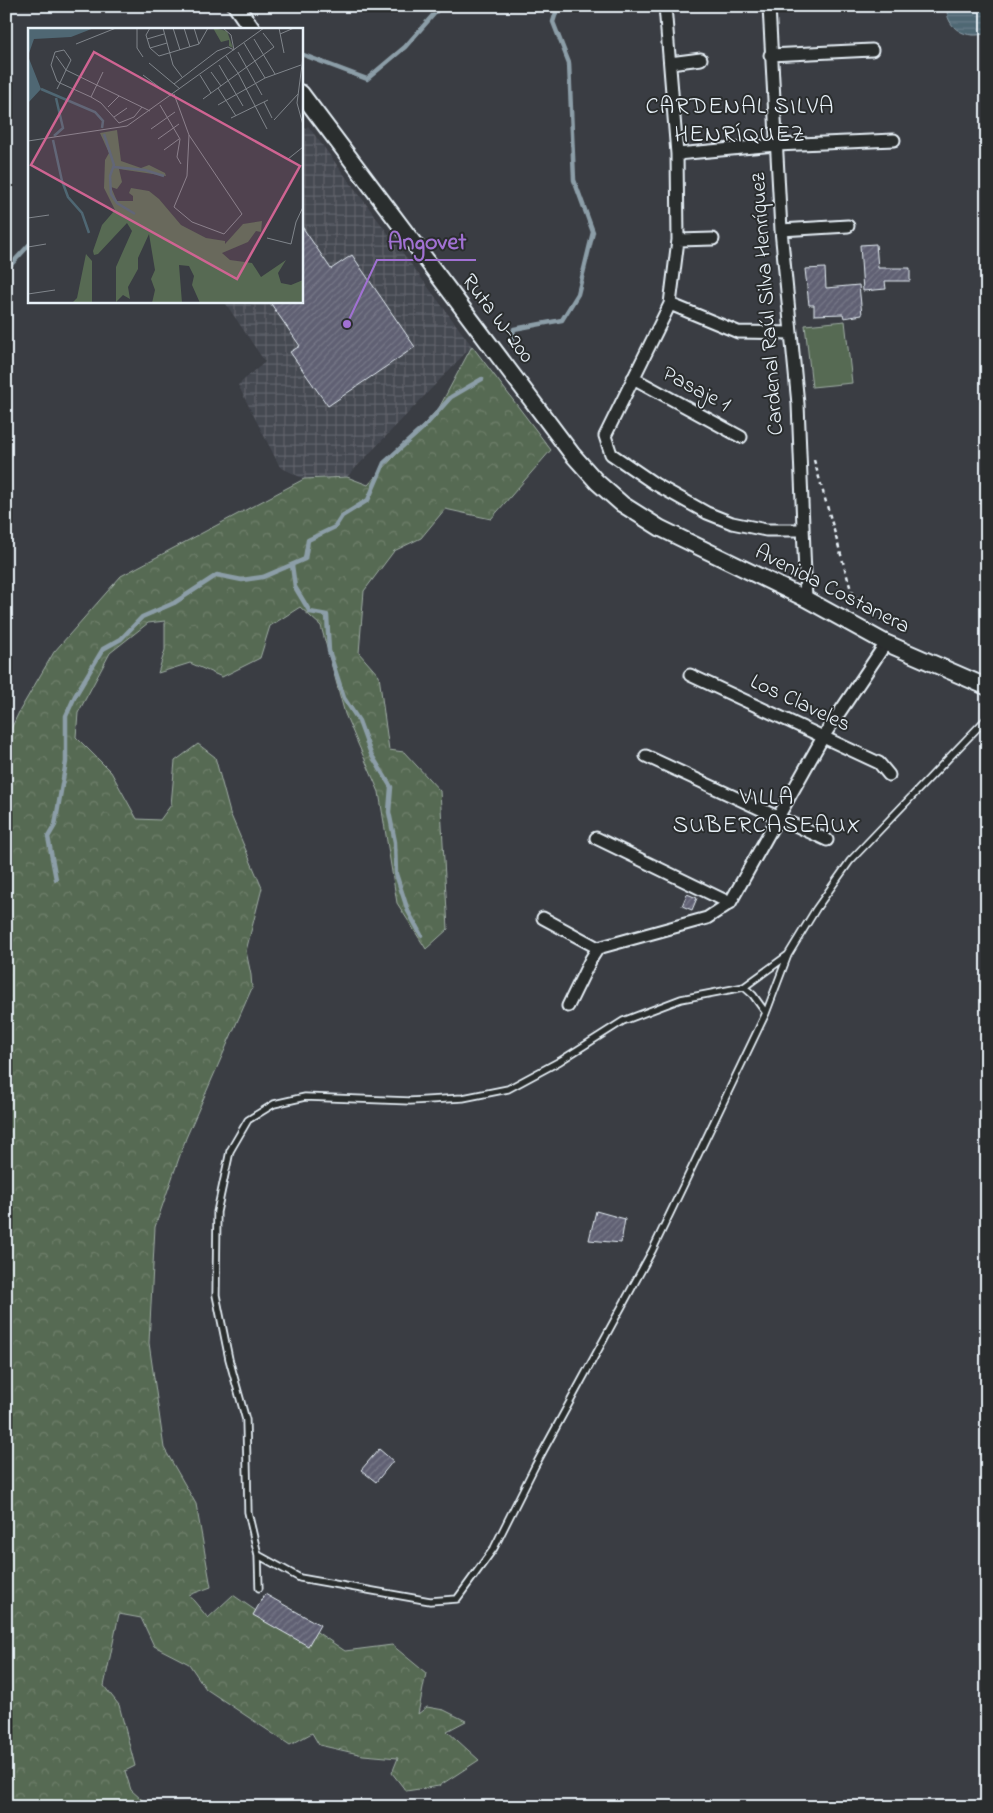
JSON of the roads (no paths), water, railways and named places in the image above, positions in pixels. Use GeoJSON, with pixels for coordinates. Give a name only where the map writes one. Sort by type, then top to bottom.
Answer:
{"type":"FeatureCollection","features":[{"type":"Feature","properties":{"kind":"street"},"geometry":{"type":"LineString","coordinates":[[236,6],[251,28]]}},
{"type":"Feature","properties":{"kind":"street"},"geometry":{"type":"LineString","coordinates":[[665,6],[677,154],[678,240],[670,304],[605,436],[611,454],[655,484],[707,513],[732,524],[766,530],[803,530]]}},
{"type":"Feature","properties":{"kind":"street","name":"Cardenal Raúl Silva Henríquez"},"geometry":{"type":"LineString","coordinates":[[769,6],[770,56],[781,230],[798,404],[806,599]]}},
{"type":"Feature","properties":{"kind":"street"},"geometry":{"type":"LineString","coordinates":[[770,56],[872,50]]}},
{"type":"Feature","properties":{"kind":"street"},"geometry":{"type":"LineString","coordinates":[[670,63],[701,60]]}},
{"type":"Feature","properties":{"kind":"street","name":"Ruta W-200"},"geometry":{"type":"LineString","coordinates":[[302,93],[572,454],[597,482],[622,504],[660,528]]}},
{"type":"Feature","properties":{"kind":"street"},"geometry":{"type":"LineString","coordinates":[[677,154],[776,145],[894,140]]}},
{"type":"Feature","properties":{"kind":"street"},"geometry":{"type":"LineString","coordinates":[[781,230],[848,226]]}},
{"type":"Feature","properties":{"kind":"street"},"geometry":{"type":"LineString","coordinates":[[678,240],[713,239]]}},
{"type":"Feature","properties":{"kind":"street"},"geometry":{"type":"LineString","coordinates":[[670,304],[738,332],[791,333]]}},
{"type":"Feature","properties":{"kind":"street","name":"Pasaje 1"},"geometry":{"type":"LineString","coordinates":[[633,378],[740,436]]}},
{"type":"Feature","properties":{"kind":"street","name":"Avenida Costanera"},"geometry":{"type":"LineString","coordinates":[[660,528],[806,599],[886,643],[986,683]]}},
{"type":"Feature","properties":{"kind":"street"},"geometry":{"type":"LineString","coordinates":[[568,1006],[598,948],[707,918],[730,903],[823,736],[886,643]]}},
{"type":"Feature","properties":{"kind":"street","name":"Los Claveles"},"geometry":{"type":"LineString","coordinates":[[690,675],[879,763],[889,775]]}},
{"type":"Feature","properties":{"kind":"street"},"geometry":{"type":"LineString","coordinates":[[646,756],[827,840]]}},
{"type":"Feature","properties":{"kind":"street"},"geometry":{"type":"LineString","coordinates":[[596,838],[730,903]]}},
{"type":"Feature","properties":{"kind":"street"},"geometry":{"type":"LineString","coordinates":[[543,918],[598,948]]}},
{"type":"Feature","properties":{"kind":"lane"},"geometry":{"type":"LineString","coordinates":[[258,1555],[300,1578],[430,1601],[458,1599],[494,1548],[535,1466],[652,1251],[766,1013],[788,954],[816,909],[850,861],[987,718]]}},
{"type":"Feature","properties":{"kind":"lane"},"geometry":{"type":"LineString","coordinates":[[260,1588],[258,1555],[248,1512],[246,1420],[216,1295],[217,1212],[230,1151],[248,1120],[274,1104],[305,1097],[419,1100],[463,1098],[508,1089],[560,1061],[623,1021],[681,999],[744,987],[788,954]]}},
{"type":"Feature","properties":{"kind":"lane"},"geometry":{"type":"LineString","coordinates":[[744,987],[753,995],[766,1013]]}},
{"type":"Feature","properties":{"kind":"water"},"geometry":{"type":"Polygon","coordinates":[[[947,6],[987,6],[987,33],[972,35],[959,31],[950,21],[947,14],[947,6]]]}},
{"type":"Feature","properties":{"kind":"waterway"},"geometry":{"type":"LineString","coordinates":[[302,54],[367,79],[405,47],[441,6]]}},
{"type":"Feature","properties":{"kind":"waterway"},"geometry":{"type":"LineString","coordinates":[[511,344],[514,329],[562,320],[578,294],[593,232],[574,180],[569,63],[553,22],[558,6]]}},
{"type":"Feature","properties":{"kind":"waterway"},"geometry":{"type":"LineString","coordinates":[[6,270],[28,246]]}},
{"type":"Feature","properties":{"kind":"waterway"},"geometry":{"type":"LineString","coordinates":[[56,879],[48,837],[55,825],[66,762],[66,716],[75,696],[103,649],[121,639],[142,617],[174,603],[217,575],[242,580],[263,577],[305,559],[308,540],[335,527],[342,516],[368,500],[384,463],[425,426],[451,397],[482,379]]}},
{"type":"Feature","properties":{"kind":"waterway"},"geometry":{"type":"LineString","coordinates":[[292,565],[295,587],[310,612],[327,615],[329,651],[344,698],[359,721],[371,754],[391,787],[389,812],[395,842],[396,874],[408,911],[421,935]]}},
{"type":"Feature","properties":{"kind":"place","name":"Angovet"},"geometry":{"type":"Point","coordinates":[347,324]}},
{"type":"Feature","properties":{"kind":"district","name":"CARDENAL SILVA HENRÍQUEZ"},"geometry":{"type":"Point","coordinates":[740,121]}},
{"type":"Feature","properties":{"kind":"district","name":"VILLA SUBERCASEAUX"},"geometry":{"type":"Point","coordinates":[767,812]}}]}
